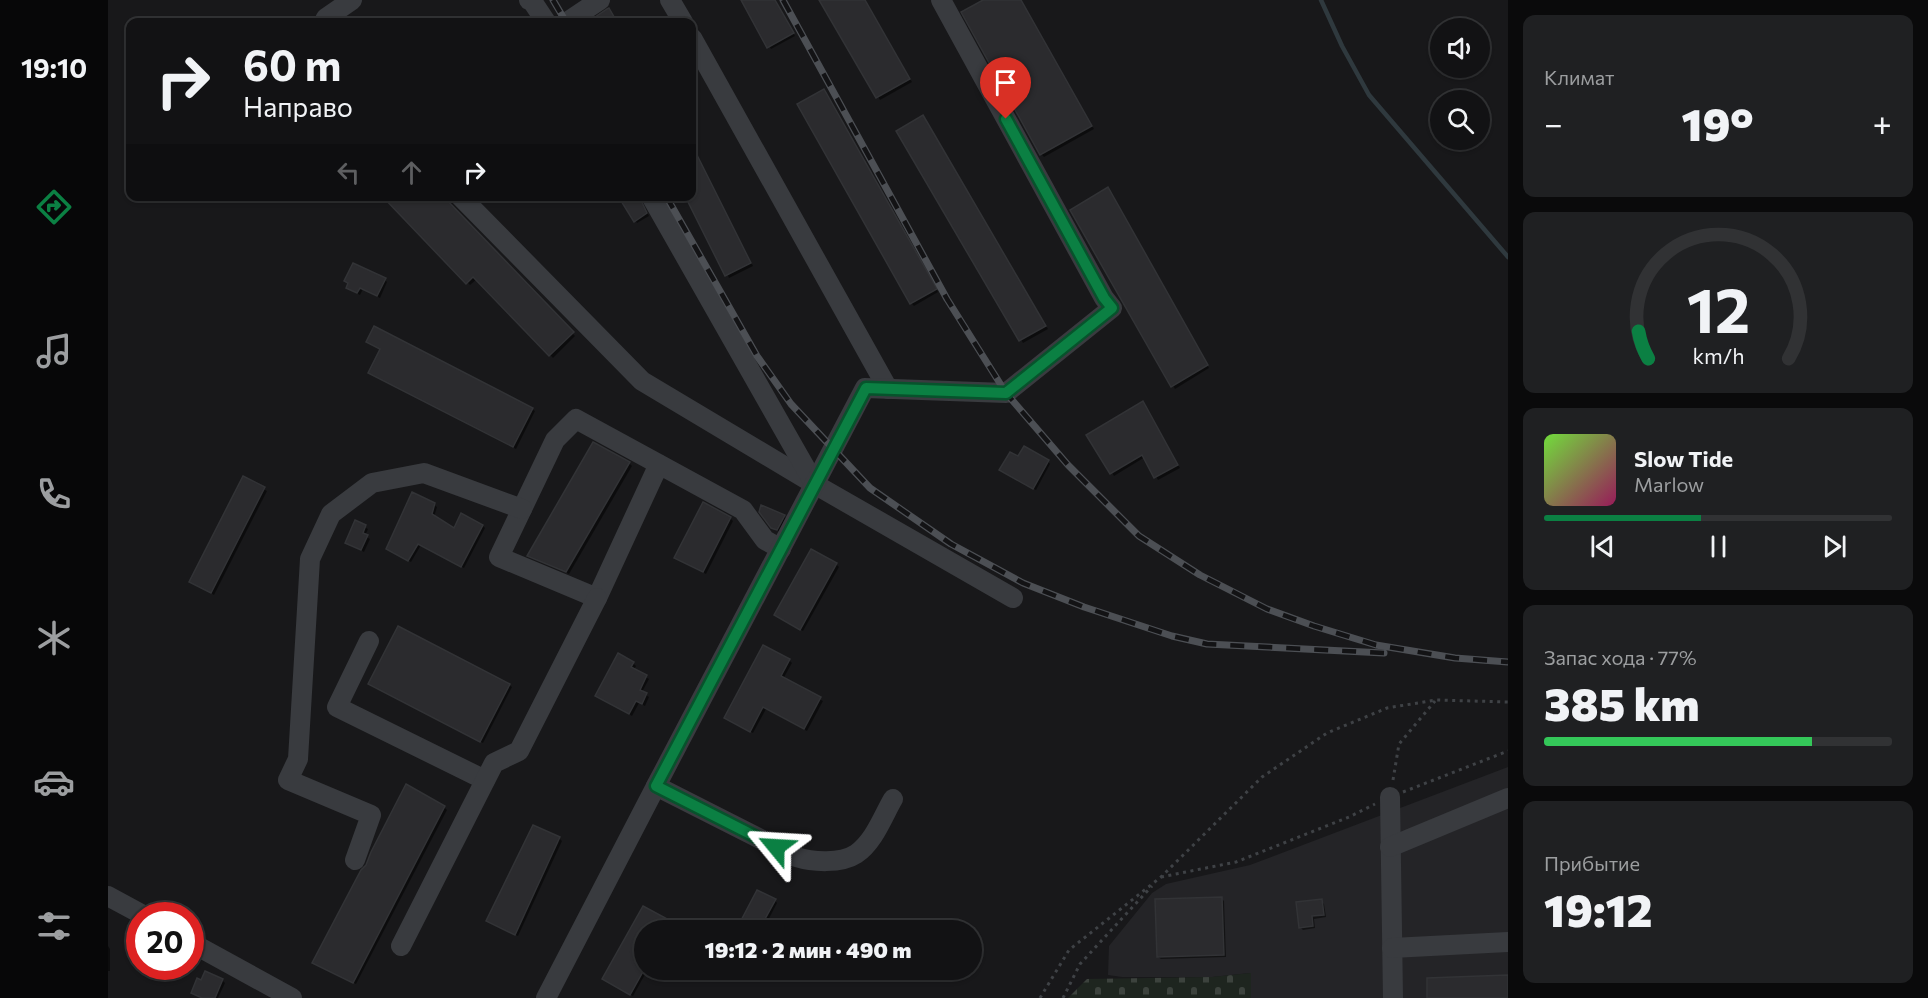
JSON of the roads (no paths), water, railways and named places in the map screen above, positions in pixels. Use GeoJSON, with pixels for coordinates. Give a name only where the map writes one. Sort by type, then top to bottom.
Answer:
{"type":"FeatureCollection","features":[{"type":"Feature","properties":{"kind":"street"},"geometry":{"type":"LineString","coordinates":[[326,18],[352,0]]}},
{"type":"Feature","properties":{"kind":"street"},"geometry":{"type":"LineString","coordinates":[[529,0],[543,18]]}},
{"type":"Feature","properties":{"kind":"street"},"geometry":{"type":"LineString","coordinates":[[573,18],[600,0]]}},
{"type":"Feature","properties":{"kind":"street"},"geometry":{"type":"LineString","coordinates":[[670,0],[680,18]]}},
{"type":"Feature","properties":{"kind":"street"},"geometry":{"type":"LineString","coordinates":[[546,998],[866,388],[1006,393],[1112,308],[1104,298],[941,0]]}},
{"type":"Feature","properties":{"kind":"street"},"geometry":{"type":"LineString","coordinates":[[696,46],[888,389]]}},
{"type":"Feature","properties":{"kind":"street"},"geometry":{"type":"LineString","coordinates":[[465,201],[642,381],[816,485],[1013,598]]}},
{"type":"Feature","properties":{"kind":"street"},"geometry":{"type":"LineString","coordinates":[[654,201],[816,485]]}},
{"type":"Feature","properties":{"kind":"street"},"geometry":{"type":"LineString","coordinates":[[597,598],[499,557],[555,440],[576,419],[743,510],[765,540],[781,549]]}},
{"type":"Feature","properties":{"kind":"street"},"geometry":{"type":"LineString","coordinates":[[401,946],[494,763],[519,751],[597,598],[659,464]]}},
{"type":"Feature","properties":{"kind":"street"},"geometry":{"type":"LineString","coordinates":[[355,860],[371,815],[288,780],[298,759],[310,560],[331,514],[372,483],[424,473],[522,509]]}},
{"type":"Feature","properties":{"kind":"street"},"geometry":{"type":"LineString","coordinates":[[369,641],[337,707],[485,780]]}},
{"type":"Feature","properties":{"kind":"street"},"geometry":{"type":"LineString","coordinates":[[656,786],[796,857],[812,862],[836,860],[856,854],[871,839],[893,799]]}},
{"type":"Feature","properties":{"kind":"street"},"geometry":{"type":"LineString","coordinates":[[1390,797],[1393,998]]}},
{"type":"Feature","properties":{"kind":"street"},"geometry":{"type":"LineString","coordinates":[[1390,847],[1508,798]]}},
{"type":"Feature","properties":{"kind":"street"},"geometry":{"type":"LineString","coordinates":[[108,896],[126,906]]}},
{"type":"Feature","properties":{"kind":"street"},"geometry":{"type":"LineString","coordinates":[[1392,948],[1508,942]]}},
{"type":"Feature","properties":{"kind":"street"},"geometry":{"type":"LineString","coordinates":[[204,950],[292,998]]}},
{"type":"Feature","properties":{"kind":"waterway"},"geometry":{"type":"LineString","coordinates":[[1321,0],[1342,46],[1369,95],[1508,257]]}},
{"type":"Feature","properties":{"kind":"railway"},"geometry":{"type":"LineString","coordinates":[[553,0],[564,18]]}},
{"type":"Feature","properties":{"kind":"railway"},"geometry":{"type":"LineString","coordinates":[[783,0],[947,299],[1006,393],[1068,465],[1139,536],[1200,575],[1267,609],[1314,626],[1376,645],[1455,658],[1508,662]]}},
{"type":"Feature","properties":{"kind":"railway"},"geometry":{"type":"LineString","coordinates":[[669,201],[757,356],[791,404],[870,488],[951,544],[1023,583],[1084,607],[1172,636],[1207,644],[1384,653]]}}]}
